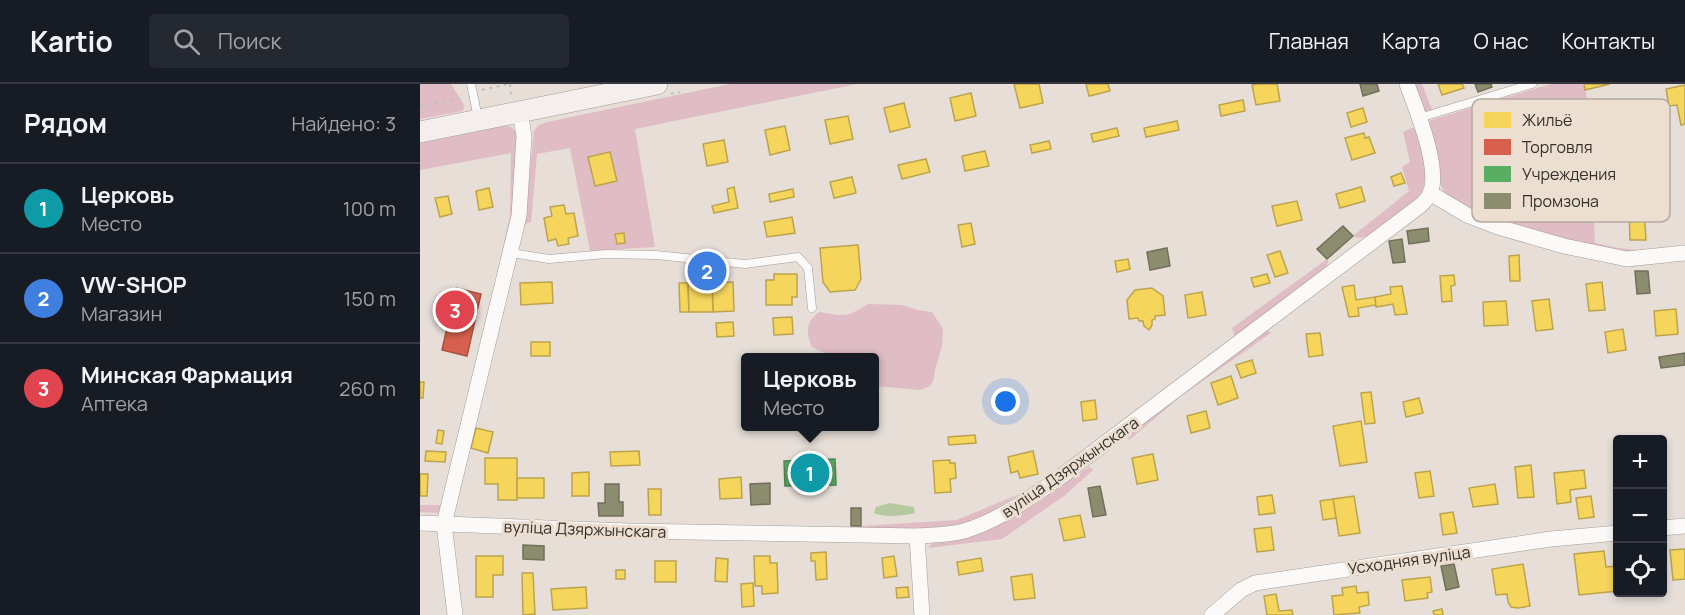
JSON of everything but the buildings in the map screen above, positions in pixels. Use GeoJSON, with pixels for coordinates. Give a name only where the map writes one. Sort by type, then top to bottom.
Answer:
{"type":"FeatureCollection","features":[{"type":"Feature","properties":{"kind":"main road"},"geometry":{"type":"LineString","coordinates":[[420,132],[520,112],[563,94],[657,84]]}},
{"type":"Feature","properties":{"kind":"street"},"geometry":{"type":"LineString","coordinates":[[1407,84],[1431,158],[1430,193],[1472,217]]}},
{"type":"Feature","properties":{"kind":"street"},"geometry":{"type":"LineString","coordinates":[[455,615],[444,524],[519,216],[524,136],[520,112]]}},
{"type":"Feature","properties":{"kind":"street","name":"вуліца Дзяржынскага"},"geometry":{"type":"LineString","coordinates":[[420,523],[628,531],[917,536],[944,535],[980,526],[998,518],[1055,481],[1421,205],[1430,193]]}},
{"type":"Feature","properties":{"kind":"street"},"geometry":{"type":"LineString","coordinates":[[1485,222],[1564,246],[1627,259],[1685,253]]}},
{"type":"Feature","properties":{"kind":"street"},"geometry":{"type":"LineString","coordinates":[[1667,528],[1685,526]]}},
{"type":"Feature","properties":{"kind":"street","name":"Усходняя вуліца"},"geometry":{"type":"LineString","coordinates":[[1212,615],[1241,590],[1255,583],[1551,539],[1613,532]]}},
{"type":"Feature","properties":{"kind":"street"},"geometry":{"type":"LineString","coordinates":[[917,536],[922,615]]}},
{"type":"Feature","properties":{"kind":"lane"},"geometry":{"type":"LineString","coordinates":[[471,84],[479,120]]}},
{"type":"Feature","properties":{"kind":"lane"},"geometry":{"type":"LineString","coordinates":[[1482,99],[1532,84]]}},
{"type":"Feature","properties":{"kind":"lane"},"geometry":{"type":"LineString","coordinates":[[1419,118],[1472,102]]}},
{"type":"Feature","properties":{"kind":"lane"},"geometry":{"type":"LineString","coordinates":[[511,253],[549,259],[606,254],[656,255],[745,264],[798,257],[808,268],[812,308]]}},
{"type":"Feature","properties":{"kind":"path"},"geometry":{"type":"LineString","coordinates":[[485,89],[508,84]]}},
{"type":"Feature","properties":{"kind":"path"},"geometry":{"type":"LineString","coordinates":[[420,106],[469,97]]}},
{"type":"Feature","properties":{"kind":"shaded area"},"geometry":{"type":"Polygon","coordinates":[[[420,84],[451,84],[464,105],[463,111],[420,119],[420,84]]]}},
{"type":"Feature","properties":{"kind":"shaded area"},"geometry":{"type":"Polygon","coordinates":[[[730,84],[857,84],[635,129],[655,247],[590,251],[570,148],[537,154],[531,222],[524,224],[534,131],[539,125],[730,84]]]}},
{"type":"Feature","properties":{"kind":"shaded area"},"geometry":{"type":"Polygon","coordinates":[[[1412,84],[1422,84],[1432,110],[1426,113],[1423,111],[1412,84]]]}},
{"type":"Feature","properties":{"kind":"shaded area"},"geometry":{"type":"Polygon","coordinates":[[[1551,84],[1584,84],[1587,99],[1501,99],[1551,84]]]}},
{"type":"Feature","properties":{"kind":"shaded area"},"geometry":{"type":"Polygon","coordinates":[[[1472,108],[1472,212],[1444,192],[1436,148],[1428,121],[1472,108]]]}},
{"type":"Feature","properties":{"kind":"shaded area"},"geometry":{"type":"Polygon","coordinates":[[[509,126],[517,134],[518,167],[508,251],[500,260],[510,216],[511,153],[420,170],[420,143],[509,126]]]}},
{"type":"Feature","properties":{"kind":"shaded area"},"geometry":{"type":"Polygon","coordinates":[[[1412,128],[1416,129],[1425,165],[1422,192],[1417,200],[1372,234],[1362,238],[1353,236],[1409,191],[1402,167],[1410,162],[1403,132],[1412,128]]]}},
{"type":"Feature","properties":{"kind":"shaded area"},"geometry":{"type":"Polygon","coordinates":[[[1503,222],[1594,222],[1595,243],[1645,251],[1629,254],[1569,242],[1503,222]]]}},
{"type":"Feature","properties":{"kind":"shaded area"},"geometry":{"type":"Polygon","coordinates":[[[1327,259],[1326,269],[1239,336],[1234,335],[1232,328],[1327,259]]]}},
{"type":"Feature","properties":{"kind":"shaded area"},"geometry":{"type":"Polygon","coordinates":[[[868,304],[902,305],[932,312],[943,329],[942,346],[930,386],[920,390],[879,386],[879,353],[824,353],[812,347],[808,328],[811,320],[819,312],[845,315],[868,304]]]}},
{"type":"Feature","properties":{"kind":"shaded area"},"geometry":{"type":"Polygon","coordinates":[[[1266,329],[1271,333],[1181,396],[1128,441],[1133,429],[1266,329]]]}},
{"type":"Feature","properties":{"kind":"shaded area"},"geometry":{"type":"Polygon","coordinates":[[[1089,467],[1093,470],[1064,496],[1002,539],[928,548],[933,542],[1012,518],[1089,467]]]}},
{"type":"Feature","properties":{"kind":"shaded area"},"geometry":{"type":"Polygon","coordinates":[[[1019,494],[978,520],[943,529],[862,531],[862,526],[957,520],[1019,494]]]}},
{"type":"Feature","properties":{"kind":"shaded area"},"geometry":{"type":"Polygon","coordinates":[[[890,503],[914,507],[915,513],[884,516],[874,513],[876,507],[890,503]]]}},
{"type":"Feature","properties":{"kind":"shaded area"},"geometry":{"type":"Polygon","coordinates":[[[420,505],[441,505],[440,513],[420,512],[420,505]]]}},
{"type":"Feature","properties":{"kind":"place","name":"VW-SHOP"},"geometry":{"type":"Point","coordinates":[707,271]}},
{"type":"Feature","properties":{"kind":"place","name":"Минская Фармация"},"geometry":{"type":"Point","coordinates":[455,310]}},
{"type":"Feature","properties":{"kind":"place","name":"Церковь"},"geometry":{"type":"Point","coordinates":[810,473]}}]}
